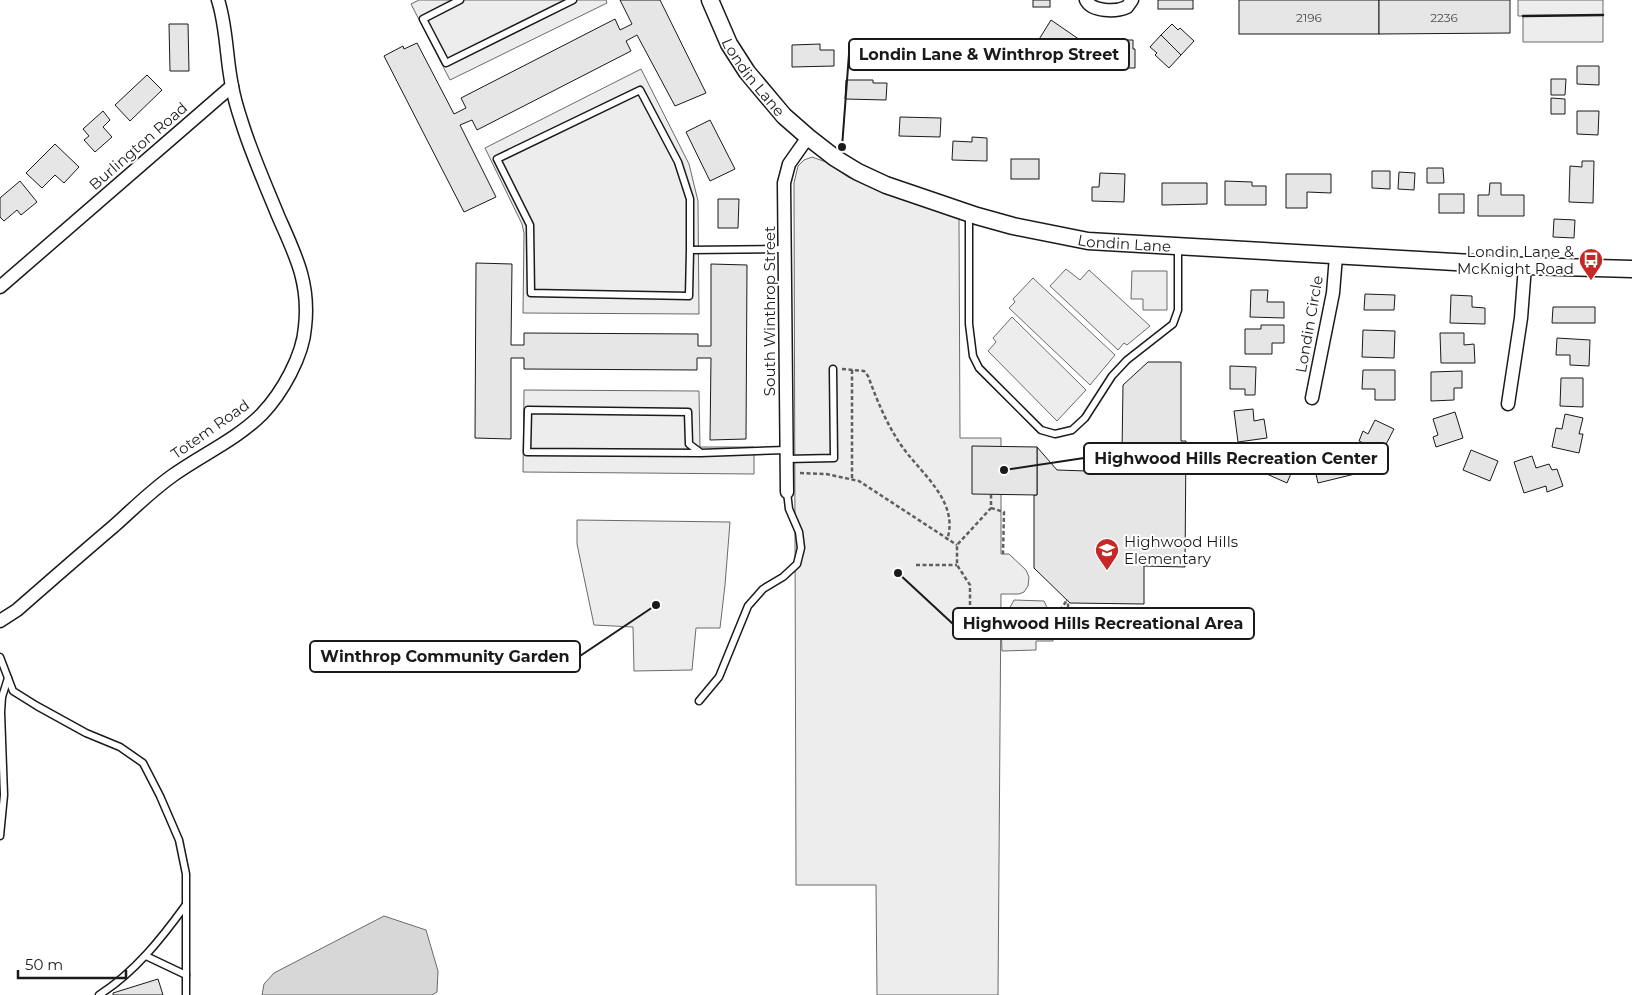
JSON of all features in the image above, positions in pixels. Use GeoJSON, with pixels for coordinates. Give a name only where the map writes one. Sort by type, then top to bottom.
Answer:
{"type":"FeatureCollection","features":[{"type":"Feature","properties":{"kind":"street"},"geometry":{"type":"LineString","coordinates":[[218,0],[222,14],[232,86]]}},
{"type":"Feature","properties":{"kind":"street","name":"Londin Lane"},"geometry":{"type":"LineString","coordinates":[[710,0],[729,44],[747,72],[784,116],[835,158],[879,182],[1013,226],[1088,241],[1525,266],[1632,269]]}},
{"type":"Feature","properties":{"kind":"street"},"geometry":{"type":"LineString","coordinates":[[1086,0],[1097,8],[1118,9],[1127,7],[1132,0]]}},
{"type":"Feature","properties":{"kind":"street","name":"Burlington Road"},"geometry":{"type":"LineString","coordinates":[[0,288],[232,86]]}},
{"type":"Feature","properties":{"kind":"street","name":"Totem Road"},"geometry":{"type":"LineString","coordinates":[[0,621],[16,610],[166,481],[240,431],[261,414],[276,397],[289,376],[300,349],[305,329],[304,283],[298,260],[252,154],[241,122],[232,86]]}},
{"type":"Feature","properties":{"kind":"street","name":"South Winthrop Street"},"geometry":{"type":"LineString","coordinates":[[786,492],[784,183],[789,164],[808,137]]}},
{"type":"Feature","properties":{"kind":"street","name":"Londin Circle"},"geometry":{"type":"LineString","coordinates":[[1312,398],[1333,293],[1336,256]]}},
{"type":"Feature","properties":{"kind":"street"},"geometry":{"type":"LineString","coordinates":[[1508,404],[1521,318],[1525,266]]}},
{"type":"Feature","properties":{"kind":"lane"},"geometry":{"type":"LineString","coordinates":[[460,0],[423,19],[446,63],[573,0]]}},
{"type":"Feature","properties":{"kind":"lane"},"geometry":{"type":"LineString","coordinates":[[640,90],[678,162],[690,199],[690,250],[689,296],[531,293],[530,224],[497,159],[640,90]]}},
{"type":"Feature","properties":{"kind":"lane"},"geometry":{"type":"LineString","coordinates":[[969,212],[969,324],[973,356],[979,368],[1041,430],[1055,434],[1072,430],[1085,418],[1112,376],[1127,360],[1173,324],[1178,310],[1178,246]]}},
{"type":"Feature","properties":{"kind":"lane"},"geometry":{"type":"LineString","coordinates":[[690,250],[784,249]]}},
{"type":"Feature","properties":{"kind":"lane"},"geometry":{"type":"LineString","coordinates":[[701,453],[689,444],[688,412],[528,410],[527,452],[701,453],[786,461],[834,458],[833,369]]}},
{"type":"Feature","properties":{"kind":"lane"},"geometry":{"type":"LineString","coordinates":[[699,701],[719,677],[748,606],[763,589],[783,577],[797,564],[801,548],[799,532],[789,509],[786,492]]}},
{"type":"Feature","properties":{"kind":"lane"},"geometry":{"type":"LineString","coordinates":[[0,657],[13,691],[86,733],[120,747],[143,763],[179,840],[186,874],[186,995]]}},
{"type":"Feature","properties":{"kind":"lane"},"geometry":{"type":"LineString","coordinates":[[0,836],[4,795],[1,712],[2,697],[8,678]]}},
{"type":"Feature","properties":{"kind":"lane"},"geometry":{"type":"LineString","coordinates":[[99,995],[114,985],[146,956],[185,906]]}},
{"type":"Feature","properties":{"kind":"lane"},"geometry":{"type":"LineString","coordinates":[[146,956],[186,975]]}},
{"type":"Feature","properties":{"kind":"path"},"geometry":{"type":"LineString","coordinates":[[833,369],[864,371],[868,376],[886,421],[901,446],[941,494],[950,519],[947,540]]}},
{"type":"Feature","properties":{"kind":"path"},"geometry":{"type":"LineString","coordinates":[[852,370],[852,480]]}},
{"type":"Feature","properties":{"kind":"path"},"geometry":{"type":"LineString","coordinates":[[786,461],[826,474],[859,481],[957,545]]}},
{"type":"Feature","properties":{"kind":"path"},"geometry":{"type":"LineString","coordinates":[[970,605],[970,584],[957,565],[957,545],[991,508],[991,494]]}},
{"type":"Feature","properties":{"kind":"path"},"geometry":{"type":"LineString","coordinates":[[991,508],[1004,512],[1003,554]]}},
{"type":"Feature","properties":{"kind":"path"},"geometry":{"type":"LineString","coordinates":[[916,565],[957,565]]}},
{"type":"Feature","properties":{"kind":"path"},"geometry":{"type":"LineString","coordinates":[[1053,621],[1067,600],[1068,620],[1083,620],[1083,634],[1053,634]]}},
{"type":"Feature","properties":{"kind":"shaded area"},"geometry":{"type":"Polygon","coordinates":[[[419,0],[606,0],[607,3],[450,80],[411,4],[419,0]]]}},
{"type":"Feature","properties":{"kind":"shaded area"},"geometry":{"type":"Polygon","coordinates":[[[1518,0],[1603,0],[1603,42],[1523,42],[1523,16],[1518,16],[1518,0]]]}},
{"type":"Feature","properties":{"kind":"shaded area"},"geometry":{"type":"Polygon","coordinates":[[[641,69],[689,164],[698,201],[699,314],[523,313],[524,233],[522,224],[485,148],[641,69]]]}},
{"type":"Feature","properties":{"kind":"shaded area"},"geometry":{"type":"Polygon","coordinates":[[[812,157],[826,162],[848,177],[869,186],[959,219],[960,438],[1001,438],[1001,554],[1009,554],[1026,570],[1029,577],[1028,586],[1024,592],[1019,594],[1001,594],[998,995],[877,995],[876,885],[796,885],[794,183],[798,166],[804,160],[812,157]]]}},
{"type":"Feature","properties":{"kind":"shaded area"},"geometry":{"type":"Polygon","coordinates":[[[1066,269],[1080,280],[1089,270],[1150,326],[1127,345],[1124,343],[1118,350],[1050,286],[1066,269]]]}},
{"type":"Feature","properties":{"kind":"shaded area"},"geometry":{"type":"Polygon","coordinates":[[[1132,271],[1167,271],[1167,310],[1143,310],[1143,299],[1131,299],[1132,271]]]}},
{"type":"Feature","properties":{"kind":"shaded area"},"geometry":{"type":"Polygon","coordinates":[[[1033,278],[1115,355],[1090,385],[1009,308],[1015,302],[1013,299],[1033,278]]]}},
{"type":"Feature","properties":{"kind":"shaded area"},"geometry":{"type":"Polygon","coordinates":[[[1012,317],[1086,390],[1057,421],[988,351],[996,342],[993,338],[1012,317]]]}},
{"type":"Feature","properties":{"kind":"shaded area"},"geometry":{"type":"Polygon","coordinates":[[[524,390],[699,391],[700,447],[754,447],[754,474],[523,472],[524,390]]]}},
{"type":"Feature","properties":{"kind":"shaded area"},"geometry":{"type":"Polygon","coordinates":[[[577,520],[730,522],[720,628],[696,628],[692,670],[634,671],[633,627],[594,625],[577,544],[577,520]]]}},
{"type":"Feature","properties":{"kind":"shaded area"},"geometry":{"type":"Polygon","coordinates":[[[1014,600],[1044,601],[1052,618],[1053,641],[1036,641],[1036,650],[1002,651],[1001,624],[1014,600]]]}},
{"type":"Feature","properties":{"kind":"shaded area"},"geometry":{"type":"Polygon","coordinates":[[[384,916],[426,930],[438,971],[437,992],[432,995],[262,995],[264,984],[274,973],[384,916]]]}},
{"type":"Feature","properties":{"kind":"building"},"geometry":{"type":"Polygon","coordinates":[[[620,0],[660,0],[706,93],[675,106],[637,35],[626,41],[631,51],[477,130],[472,120],[460,125],[496,197],[464,212],[384,56],[403,46],[404,49],[417,43],[454,114],[466,108],[461,98],[615,19],[620,30],[632,24],[620,0]]]}},
{"type":"Feature","properties":{"kind":"building"},"geometry":{"type":"Polygon","coordinates":[[[1033,0],[1050,0],[1050,7],[1033,7],[1033,0]]]}},
{"type":"Feature","properties":{"kind":"building"},"geometry":{"type":"Polygon","coordinates":[[[1158,0],[1193,0],[1193,9],[1158,9],[1158,0]]]}},
{"type":"Feature","properties":{"kind":"building"},"geometry":{"type":"Polygon","coordinates":[[[1239,0],[1379,0],[1379,34],[1239,34],[1239,0]]]}},
{"type":"Feature","properties":{"kind":"building"},"geometry":{"type":"Polygon","coordinates":[[[1379,0],[1510,0],[1510,33],[1379,34],[1379,0]]]}},
{"type":"Feature","properties":{"kind":"building"},"geometry":{"type":"Polygon","coordinates":[[[1051,20],[1083,42],[1075,54],[1064,47],[1061,53],[1049,46],[1048,48],[1038,41],[1051,20]]]}},
{"type":"Feature","properties":{"kind":"building"},"geometry":{"type":"Polygon","coordinates":[[[169,24],[188,24],[189,71],[170,71],[169,24]]]}},
{"type":"Feature","properties":{"kind":"building"},"geometry":{"type":"Polygon","coordinates":[[[1172,24],[1178,30],[1180,28],[1194,41],[1181,55],[1161,35],[1172,24]]]}},
{"type":"Feature","properties":{"kind":"building"},"geometry":{"type":"Polygon","coordinates":[[[1161,35],[1181,55],[1169,68],[1155,55],[1157,53],[1150,47],[1161,35]]]}},
{"type":"Feature","properties":{"kind":"building"},"geometry":{"type":"Polygon","coordinates":[[[1117,40],[1133,40],[1135,68],[1117,68],[1117,40]]]}},
{"type":"Feature","properties":{"kind":"building"},"geometry":{"type":"Polygon","coordinates":[[[820,44],[820,50],[834,50],[834,66],[792,67],[792,45],[820,44]]]}},
{"type":"Feature","properties":{"kind":"building"},"geometry":{"type":"Polygon","coordinates":[[[1577,66],[1599,66],[1599,85],[1577,84],[1577,66]]]}},
{"type":"Feature","properties":{"kind":"building"},"geometry":{"type":"Polygon","coordinates":[[[147,75],[162,90],[130,121],[115,105],[147,75]]]}},
{"type":"Feature","properties":{"kind":"building"},"geometry":{"type":"Polygon","coordinates":[[[1551,79],[1566,79],[1565,95],[1551,95],[1551,79]]]}},
{"type":"Feature","properties":{"kind":"building"},"geometry":{"type":"Polygon","coordinates":[[[846,80],[873,80],[873,83],[887,83],[886,100],[845,99],[846,80]]]}},
{"type":"Feature","properties":{"kind":"building"},"geometry":{"type":"Polygon","coordinates":[[[1551,98],[1565,99],[1565,114],[1551,114],[1551,98]]]}},
{"type":"Feature","properties":{"kind":"building"},"geometry":{"type":"Polygon","coordinates":[[[103,111],[110,120],[103,127],[112,137],[95,152],[84,140],[89,136],[83,129],[103,111]]]}},
{"type":"Feature","properties":{"kind":"building"},"geometry":{"type":"Polygon","coordinates":[[[1577,111],[1599,111],[1598,135],[1577,134],[1577,111]]]}},
{"type":"Feature","properties":{"kind":"building"},"geometry":{"type":"Polygon","coordinates":[[[900,117],[941,118],[940,137],[899,136],[900,117]]]}},
{"type":"Feature","properties":{"kind":"building"},"geometry":{"type":"Polygon","coordinates":[[[710,120],[735,169],[710,181],[686,132],[710,120]]]}},
{"type":"Feature","properties":{"kind":"building"},"geometry":{"type":"Polygon","coordinates":[[[972,137],[987,138],[987,161],[952,160],[953,141],[972,142],[972,137]]]}},
{"type":"Feature","properties":{"kind":"building"},"geometry":{"type":"Polygon","coordinates":[[[55,144],[79,167],[64,183],[55,175],[42,188],[26,173],[55,144]]]}},
{"type":"Feature","properties":{"kind":"building"},"geometry":{"type":"Polygon","coordinates":[[[1011,159],[1039,159],[1039,179],[1011,179],[1011,159]]]}},
{"type":"Feature","properties":{"kind":"building"},"geometry":{"type":"Polygon","coordinates":[[[1582,161],[1594,161],[1593,203],[1569,202],[1570,166],[1582,167],[1582,161]]]}},
{"type":"Feature","properties":{"kind":"building"},"geometry":{"type":"Polygon","coordinates":[[[1427,168],[1443,168],[1444,183],[1427,183],[1427,168]]]}},
{"type":"Feature","properties":{"kind":"building"},"geometry":{"type":"Polygon","coordinates":[[[1372,171],[1390,171],[1390,189],[1372,188],[1372,171]]]}},
{"type":"Feature","properties":{"kind":"building"},"geometry":{"type":"Polygon","coordinates":[[[1399,172],[1415,173],[1414,190],[1398,189],[1399,172]]]}},
{"type":"Feature","properties":{"kind":"building"},"geometry":{"type":"Polygon","coordinates":[[[1100,173],[1125,174],[1124,202],[1092,201],[1092,187],[1099,187],[1100,173]]]}},
{"type":"Feature","properties":{"kind":"building"},"geometry":{"type":"Polygon","coordinates":[[[1286,174],[1331,174],[1331,193],[1307,192],[1307,208],[1286,208],[1286,174]]]}},
{"type":"Feature","properties":{"kind":"building"},"geometry":{"type":"Polygon","coordinates":[[[20,181],[37,202],[21,215],[17,210],[4,221],[0,217],[0,198],[20,181]]]}},
{"type":"Feature","properties":{"kind":"building"},"geometry":{"type":"Polygon","coordinates":[[[1225,181],[1252,182],[1252,186],[1266,186],[1266,205],[1225,205],[1225,181]]]}},
{"type":"Feature","properties":{"kind":"building"},"geometry":{"type":"Polygon","coordinates":[[[1162,183],[1207,183],[1207,204],[1162,205],[1162,183]]]}},
{"type":"Feature","properties":{"kind":"building"},"geometry":{"type":"Polygon","coordinates":[[[1490,183],[1501,183],[1501,195],[1524,195],[1524,216],[1478,216],[1478,195],[1489,195],[1490,183]]]}},
{"type":"Feature","properties":{"kind":"building"},"geometry":{"type":"Polygon","coordinates":[[[1439,194],[1464,194],[1464,213],[1439,213],[1439,194]]]}},
{"type":"Feature","properties":{"kind":"building"},"geometry":{"type":"Polygon","coordinates":[[[718,199],[739,199],[738,228],[718,228],[718,199]]]}},
{"type":"Feature","properties":{"kind":"building"},"geometry":{"type":"Polygon","coordinates":[[[1554,219],[1575,220],[1574,238],[1553,237],[1554,219]]]}},
{"type":"Feature","properties":{"kind":"building"},"geometry":{"type":"Polygon","coordinates":[[[476,263],[512,264],[511,345],[524,345],[524,333],[698,334],[698,346],[711,346],[711,264],[747,265],[746,439],[710,440],[711,358],[697,358],[697,370],[524,369],[524,358],[511,358],[511,439],[475,438],[476,263]]]}},
{"type":"Feature","properties":{"kind":"building"},"geometry":{"type":"Polygon","coordinates":[[[1251,290],[1268,290],[1267,302],[1284,302],[1284,318],[1250,317],[1251,290]]]}},
{"type":"Feature","properties":{"kind":"building"},"geometry":{"type":"Polygon","coordinates":[[[1365,294],[1395,295],[1394,310],[1364,310],[1365,294]]]}},
{"type":"Feature","properties":{"kind":"building"},"geometry":{"type":"Polygon","coordinates":[[[1451,295],[1472,296],[1472,307],[1485,308],[1485,324],[1450,323],[1451,295]]]}},
{"type":"Feature","properties":{"kind":"building"},"geometry":{"type":"Polygon","coordinates":[[[1553,307],[1595,307],[1595,323],[1552,323],[1553,307]]]}},
{"type":"Feature","properties":{"kind":"building"},"geometry":{"type":"Polygon","coordinates":[[[1261,325],[1284,325],[1284,343],[1272,343],[1272,354],[1245,354],[1245,329],[1261,329],[1261,325]]]}},
{"type":"Feature","properties":{"kind":"building"},"geometry":{"type":"Polygon","coordinates":[[[1363,330],[1395,331],[1394,358],[1362,357],[1363,330]]]}},
{"type":"Feature","properties":{"kind":"building"},"geometry":{"type":"Polygon","coordinates":[[[1440,333],[1464,333],[1464,345],[1474,344],[1475,363],[1441,363],[1440,333]]]}},
{"type":"Feature","properties":{"kind":"building"},"geometry":{"type":"Polygon","coordinates":[[[1557,338],[1590,340],[1589,366],[1570,365],[1570,355],[1556,355],[1557,338]]]}},
{"type":"Feature","properties":{"kind":"building"},"geometry":{"type":"Polygon","coordinates":[[[1148,362],[1181,362],[1181,441],[1186,441],[1185,567],[1144,566],[1144,604],[1070,603],[1034,568],[1034,495],[1037,495],[1037,447],[1057,470],[1087,471],[1088,451],[1122,451],[1123,385],[1148,362]]]}},
{"type":"Feature","properties":{"kind":"building"},"geometry":{"type":"Polygon","coordinates":[[[1230,366],[1256,367],[1255,395],[1245,395],[1245,389],[1230,389],[1230,366]]]}},
{"type":"Feature","properties":{"kind":"building"},"geometry":{"type":"Polygon","coordinates":[[[1363,370],[1395,370],[1395,400],[1375,400],[1375,389],[1362,389],[1363,370]]]}},
{"type":"Feature","properties":{"kind":"building"},"geometry":{"type":"Polygon","coordinates":[[[1462,371],[1462,388],[1454,388],[1454,400],[1431,401],[1431,372],[1462,371]]]}},
{"type":"Feature","properties":{"kind":"building"},"geometry":{"type":"Polygon","coordinates":[[[1561,378],[1583,378],[1583,407],[1560,406],[1561,378]]]}},
{"type":"Feature","properties":{"kind":"building"},"geometry":{"type":"Polygon","coordinates":[[[1253,409],[1254,421],[1264,419],[1267,438],[1238,442],[1234,411],[1253,409]]]}},
{"type":"Feature","properties":{"kind":"building"},"geometry":{"type":"Polygon","coordinates":[[[1455,412],[1463,438],[1436,447],[1433,437],[1438,435],[1433,419],[1455,412]]]}},
{"type":"Feature","properties":{"kind":"building"},"geometry":{"type":"Polygon","coordinates":[[[1565,414],[1583,418],[1579,434],[1583,434],[1579,453],[1552,447],[1556,428],[1562,429],[1565,414]]]}},
{"type":"Feature","properties":{"kind":"building"},"geometry":{"type":"Polygon","coordinates":[[[1375,420],[1394,429],[1382,452],[1359,441],[1363,431],[1368,434],[1375,420]]]}},
{"type":"Feature","properties":{"kind":"building"},"geometry":{"type":"Polygon","coordinates":[[[1283,445],[1300,452],[1287,483],[1260,471],[1268,452],[1278,457],[1283,445]]]}},
{"type":"Feature","properties":{"kind":"building"},"geometry":{"type":"Polygon","coordinates":[[[972,446],[1037,447],[1037,495],[972,494],[972,446]]]}},
{"type":"Feature","properties":{"kind":"building"},"geometry":{"type":"Polygon","coordinates":[[[1471,450],[1498,461],[1490,481],[1463,470],[1471,450]]]}},
{"type":"Feature","properties":{"kind":"building"},"geometry":{"type":"Polygon","coordinates":[[[1355,455],[1359,473],[1318,483],[1314,465],[1355,455]]]}},
{"type":"Feature","properties":{"kind":"building"},"geometry":{"type":"Polygon","coordinates":[[[1532,456],[1536,468],[1549,464],[1552,470],[1557,469],[1563,486],[1547,492],[1546,486],[1524,493],[1514,462],[1532,456]]]}},
{"type":"Feature","properties":{"kind":"building"},"geometry":{"type":"Polygon","coordinates":[[[158,979],[163,995],[113,995],[113,993],[158,979]]]}},
{"type":"Feature","properties":{"kind":"wall"},"geometry":{"type":"LineString","coordinates":[[1523,16],[1603,15]]}},
{"type":"Feature","properties":{"kind":"place","name":"Londin Lane & Winthrop Street"},"geometry":{"type":"Point","coordinates":[842,147]}},
{"type":"Feature","properties":{"kind":"place","name":"Londin Lane & McKnight Road"},"geometry":{"type":"Point","coordinates":[1591,281]}},
{"type":"Feature","properties":{"kind":"place","name":"Highwood Hills Recreation Center"},"geometry":{"type":"Point","coordinates":[1004,470]}},
{"type":"Feature","properties":{"kind":"place","name":"Highwood Hills Elementary"},"geometry":{"type":"Point","coordinates":[1107,571]}},
{"type":"Feature","properties":{"kind":"place","name":"Highwood Hills Recreational Area"},"geometry":{"type":"Point","coordinates":[898,573]}},
{"type":"Feature","properties":{"kind":"place","name":"Winthrop Community Garden"},"geometry":{"type":"Point","coordinates":[656,605]}}]}
